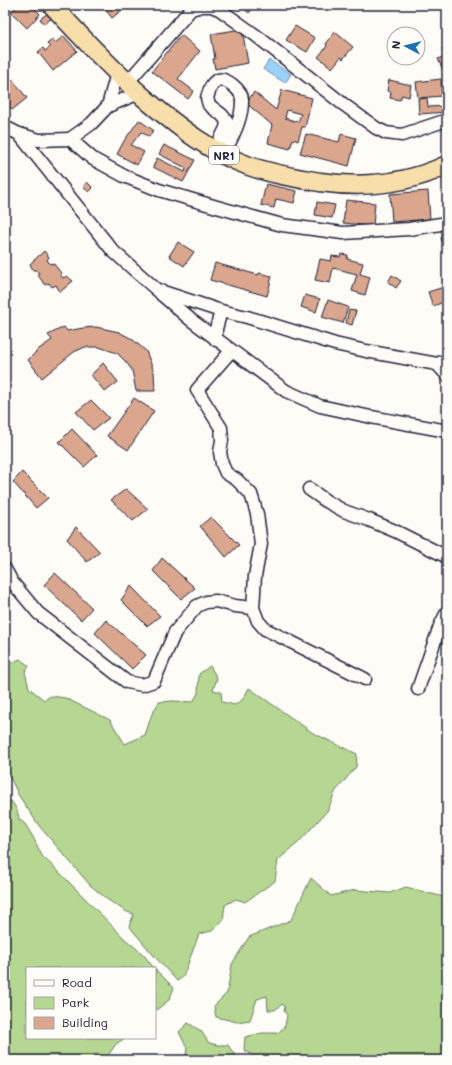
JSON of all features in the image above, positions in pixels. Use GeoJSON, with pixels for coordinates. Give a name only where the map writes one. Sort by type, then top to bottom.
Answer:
{"type":"FeatureCollection","features":[{"type":"Feature","properties":{"kind":"highway","name":"NR1"},"geometry":{"type":"LineString","coordinates":[[52,5],[128,83],[187,133],[219,152],[248,165],[273,174],[328,183],[352,185],[396,182],[447,165]]}},
{"type":"Feature","properties":{"kind":"street"},"geometry":{"type":"LineString","coordinates":[[5,127],[19,134],[39,140],[70,139],[91,124],[108,106],[191,9],[202,6],[212,6],[219,9],[258,36],[343,104],[376,128],[386,133],[402,135],[447,120]]}},
{"type":"Feature","properties":{"kind":"street"},"geometry":{"type":"LineString","coordinates":[[218,80],[222,80],[233,85],[242,97],[237,126],[219,152],[227,121],[209,105],[207,98],[214,83],[218,80]]}},
{"type":"Feature","properties":{"kind":"street"},"geometry":{"type":"LineString","coordinates":[[108,106],[128,83]]}},
{"type":"Feature","properties":{"kind":"street"},"geometry":{"type":"LineString","coordinates":[[19,134],[113,251],[191,320],[286,391],[320,406],[447,431]]}},
{"type":"Feature","properties":{"kind":"street"},"geometry":{"type":"LineString","coordinates":[[70,139],[93,159],[124,176],[159,190],[217,208],[282,225],[343,233],[409,229],[447,222]]}},
{"type":"Feature","properties":{"kind":"street"},"geometry":{"type":"LineString","coordinates":[[157,290],[221,311],[336,344],[366,351],[442,362],[447,375]]}},
{"type":"Feature","properties":{"kind":"street"},"geometry":{"type":"LineString","coordinates":[[216,340],[216,328],[221,311]]}},
{"type":"Feature","properties":{"kind":"street"},"geometry":{"type":"LineString","coordinates":[[232,351],[197,390],[221,428],[222,440],[220,452],[222,464],[226,473],[238,480],[251,494],[258,514],[261,544],[255,576],[253,608],[258,621],[265,629],[365,679]]}},
{"type":"Feature","properties":{"kind":"street"},"geometry":{"type":"LineString","coordinates":[[309,489],[344,511],[395,531],[447,557]]}},
{"type":"Feature","properties":{"kind":"street"},"geometry":{"type":"LineString","coordinates":[[5,568],[12,582],[38,613],[127,682],[142,685],[154,681],[175,632],[198,606],[206,602],[216,601],[235,606],[253,608]]}},
{"type":"Feature","properties":{"kind":"street"},"geometry":{"type":"LineString","coordinates":[[418,689],[440,626],[447,612]]}},
{"type":"Feature","properties":{"kind":"green space"},"geometry":{"type":"Polygon","coordinates":[[[20,659],[29,666],[25,672],[29,688],[44,700],[51,696],[65,698],[110,720],[125,744],[145,735],[152,714],[159,702],[193,702],[198,693],[199,674],[210,666],[217,678],[213,690],[221,692],[222,702],[235,705],[243,699],[249,688],[313,733],[357,754],[356,767],[335,792],[328,810],[299,842],[278,860],[275,881],[245,902],[236,899],[225,905],[223,920],[212,931],[199,934],[183,977],[177,981],[129,926],[134,914],[127,912],[108,900],[90,885],[40,827],[19,796],[5,767],[5,666],[20,659]]]}},
{"type":"Feature","properties":{"kind":"green space"},"geometry":{"type":"Polygon","coordinates":[[[7,801],[11,801],[14,805],[19,819],[25,824],[42,856],[125,939],[143,954],[153,967],[26,967],[26,1039],[124,1039],[116,1044],[105,1060],[5,1059],[7,801]]]}},
{"type":"Feature","properties":{"kind":"green space"},"geometry":{"type":"Polygon","coordinates":[[[311,878],[331,896],[355,890],[390,893],[406,887],[447,898],[447,1060],[257,1060],[244,1050],[245,1037],[262,1033],[278,1033],[285,1026],[287,1015],[284,1011],[285,1007],[282,1004],[275,1010],[268,1010],[267,996],[257,999],[250,1020],[237,1022],[216,1017],[214,1006],[227,993],[232,964],[249,937],[291,920],[311,878]]]}},
{"type":"Feature","properties":{"kind":"green space"},"geometry":{"type":"Polygon","coordinates":[[[156,970],[174,988],[169,1000],[156,1010],[156,970]]]}},
{"type":"Feature","properties":{"kind":"green space"},"geometry":{"type":"Polygon","coordinates":[[[188,1023],[201,1031],[209,1043],[228,1045],[238,1060],[185,1060],[187,1048],[179,1032],[188,1023]]]}},
{"type":"Feature","properties":{"kind":"water"},"geometry":{"type":"Polygon","coordinates":[[[269,60],[291,74],[285,83],[263,69],[269,60]]]}},
{"type":"Feature","properties":{"kind":"building"},"geometry":{"type":"Polygon","coordinates":[[[5,5],[11,5],[7,9],[5,5]]]}},
{"type":"Feature","properties":{"kind":"building"},"geometry":{"type":"Polygon","coordinates":[[[18,5],[31,5],[40,14],[27,28],[11,12],[18,5]]]}},
{"type":"Feature","properties":{"kind":"building"},"geometry":{"type":"Polygon","coordinates":[[[110,5],[128,5],[112,18],[105,9],[110,5]]]}},
{"type":"Feature","properties":{"kind":"building"},"geometry":{"type":"Polygon","coordinates":[[[240,5],[255,5],[249,13],[240,5]]]}},
{"type":"Feature","properties":{"kind":"building"},"geometry":{"type":"Polygon","coordinates":[[[48,13],[52,18],[44,24],[40,19],[48,13]]]}},
{"type":"Feature","properties":{"kind":"building"},"geometry":{"type":"Polygon","coordinates":[[[295,26],[315,38],[307,52],[286,40],[295,26]]]}},
{"type":"Feature","properties":{"kind":"building"},"geometry":{"type":"Polygon","coordinates":[[[242,29],[248,63],[215,69],[211,34],[242,29]]]}},
{"type":"Feature","properties":{"kind":"building"},"geometry":{"type":"Polygon","coordinates":[[[335,32],[353,47],[343,59],[341,57],[332,68],[318,57],[327,46],[326,44],[335,32]]]}},
{"type":"Feature","properties":{"kind":"building"},"geometry":{"type":"Polygon","coordinates":[[[181,35],[200,51],[178,79],[194,91],[188,99],[152,71],[181,35]]]}},
{"type":"Feature","properties":{"kind":"building"},"geometry":{"type":"Polygon","coordinates":[[[64,36],[77,51],[53,71],[38,52],[43,48],[45,51],[50,47],[47,44],[53,39],[55,43],[64,36]]]}},
{"type":"Feature","properties":{"kind":"building"},"geometry":{"type":"Polygon","coordinates":[[[447,46],[447,70],[444,72],[438,59],[445,56],[442,48],[447,46]]]}},
{"type":"Feature","properties":{"kind":"building"},"geometry":{"type":"Polygon","coordinates":[[[12,79],[27,98],[12,110],[5,102],[5,85],[12,79]]]}},
{"type":"Feature","properties":{"kind":"building"},"geometry":{"type":"Polygon","coordinates":[[[441,79],[442,96],[418,98],[416,82],[441,79]]]}},
{"type":"Feature","properties":{"kind":"building"},"geometry":{"type":"Polygon","coordinates":[[[389,80],[411,85],[409,97],[402,95],[400,100],[390,98],[391,92],[387,91],[389,80]]]}},
{"type":"Feature","properties":{"kind":"building"},"geometry":{"type":"Polygon","coordinates":[[[282,90],[312,98],[305,127],[302,127],[298,141],[293,139],[290,149],[268,143],[272,125],[246,103],[254,92],[276,110],[282,90]],[[287,110],[285,118],[298,122],[301,114],[287,110]]]}},
{"type":"Feature","properties":{"kind":"building"},"geometry":{"type":"Polygon","coordinates":[[[427,98],[428,107],[447,106],[447,112],[419,114],[418,99],[427,98]]]}},
{"type":"Feature","properties":{"kind":"building"},"geometry":{"type":"Polygon","coordinates":[[[139,120],[153,130],[149,137],[141,132],[131,145],[144,152],[137,165],[117,154],[139,120]]]}},
{"type":"Feature","properties":{"kind":"building"},"geometry":{"type":"Polygon","coordinates":[[[306,134],[339,142],[341,134],[356,138],[349,166],[300,153],[306,134]]]}},
{"type":"Feature","properties":{"kind":"building"},"geometry":{"type":"Polygon","coordinates":[[[164,145],[195,160],[183,182],[153,167],[157,158],[185,172],[186,168],[159,154],[164,145]]]}},
{"type":"Feature","properties":{"kind":"building"},"geometry":{"type":"Polygon","coordinates":[[[87,182],[93,188],[89,192],[83,187],[87,182]]]}},
{"type":"Feature","properties":{"kind":"building"},"geometry":{"type":"Polygon","coordinates":[[[266,184],[297,191],[294,203],[276,199],[274,208],[261,205],[266,184]]]}},
{"type":"Feature","properties":{"kind":"building"},"geometry":{"type":"Polygon","coordinates":[[[428,191],[430,219],[392,222],[390,194],[428,191]]]}},
{"type":"Feature","properties":{"kind":"building"},"geometry":{"type":"Polygon","coordinates":[[[346,200],[375,203],[373,226],[343,223],[346,200]]]}},
{"type":"Feature","properties":{"kind":"building"},"geometry":{"type":"Polygon","coordinates":[[[317,202],[335,205],[332,218],[315,215],[317,202]]]}},
{"type":"Feature","properties":{"kind":"building"},"geometry":{"type":"Polygon","coordinates":[[[447,236],[447,254],[441,238],[447,236]]]}},
{"type":"Feature","properties":{"kind":"building"},"geometry":{"type":"Polygon","coordinates":[[[178,242],[194,252],[184,266],[169,256],[178,242]]]}},
{"type":"Feature","properties":{"kind":"building"},"geometry":{"type":"Polygon","coordinates":[[[44,251],[49,257],[47,260],[50,264],[53,263],[63,278],[67,276],[73,281],[60,292],[56,285],[52,287],[49,283],[45,285],[37,274],[39,274],[37,270],[33,270],[30,264],[44,251]]]}},
{"type":"Feature","properties":{"kind":"building"},"geometry":{"type":"Polygon","coordinates":[[[341,254],[348,255],[347,259],[363,263],[360,274],[370,277],[365,295],[352,291],[357,274],[333,268],[330,283],[315,280],[320,259],[331,261],[332,256],[340,257],[341,254]]]}},
{"type":"Feature","properties":{"kind":"building"},"geometry":{"type":"Polygon","coordinates":[[[215,263],[258,275],[259,273],[272,276],[267,296],[210,280],[215,263]]]}},
{"type":"Feature","properties":{"kind":"building"},"geometry":{"type":"Polygon","coordinates":[[[392,275],[401,281],[396,288],[388,282],[392,275]]]}},
{"type":"Feature","properties":{"kind":"building"},"geometry":{"type":"Polygon","coordinates":[[[447,286],[447,301],[433,306],[428,292],[447,286]]]}},
{"type":"Feature","properties":{"kind":"building"},"geometry":{"type":"Polygon","coordinates":[[[305,295],[320,299],[316,312],[301,307],[305,295]]]}},
{"type":"Feature","properties":{"kind":"building"},"geometry":{"type":"Polygon","coordinates":[[[328,300],[348,307],[343,323],[322,317],[328,300]]]}},
{"type":"Feature","properties":{"kind":"building"},"geometry":{"type":"Polygon","coordinates":[[[349,310],[356,311],[352,325],[346,323],[349,310]]]}},
{"type":"Feature","properties":{"kind":"building"},"geometry":{"type":"Polygon","coordinates":[[[64,327],[67,331],[96,327],[119,332],[132,339],[146,351],[154,372],[155,391],[136,391],[132,370],[125,361],[117,353],[99,347],[85,347],[74,352],[42,378],[28,360],[39,349],[52,340],[48,335],[64,327]]]}},
{"type":"Feature","properties":{"kind":"building"},"geometry":{"type":"Polygon","coordinates":[[[103,363],[118,382],[105,392],[91,375],[103,363]]]}},
{"type":"Feature","properties":{"kind":"building"},"geometry":{"type":"Polygon","coordinates":[[[134,398],[154,411],[128,450],[107,436],[134,398]]]}},
{"type":"Feature","properties":{"kind":"building"},"geometry":{"type":"Polygon","coordinates":[[[91,400],[109,418],[93,430],[76,412],[91,400]]]}},
{"type":"Feature","properties":{"kind":"building"},"geometry":{"type":"Polygon","coordinates":[[[72,429],[97,455],[84,467],[59,442],[72,429]]]}},
{"type":"Feature","properties":{"kind":"building"},"geometry":{"type":"Polygon","coordinates":[[[22,472],[48,498],[36,508],[13,482],[22,472]]]}},
{"type":"Feature","properties":{"kind":"building"},"geometry":{"type":"Polygon","coordinates":[[[126,489],[148,509],[133,521],[111,500],[126,489]]]}},
{"type":"Feature","properties":{"kind":"building"},"geometry":{"type":"Polygon","coordinates":[[[211,517],[239,545],[226,557],[200,526],[211,517]]]}},
{"type":"Feature","properties":{"kind":"building"},"geometry":{"type":"Polygon","coordinates":[[[76,527],[100,552],[87,562],[67,539],[76,527]]]}},
{"type":"Feature","properties":{"kind":"building"},"geometry":{"type":"Polygon","coordinates":[[[162,558],[195,588],[181,599],[153,571],[162,558]]]}},
{"type":"Feature","properties":{"kind":"building"},"geometry":{"type":"Polygon","coordinates":[[[55,573],[92,608],[81,620],[44,585],[55,573]]]}},
{"type":"Feature","properties":{"kind":"building"},"geometry":{"type":"Polygon","coordinates":[[[131,586],[160,616],[147,626],[121,600],[131,586]]]}},
{"type":"Feature","properties":{"kind":"building"},"geometry":{"type":"Polygon","coordinates":[[[106,620],[146,655],[132,669],[95,633],[106,620]]]}}]}
